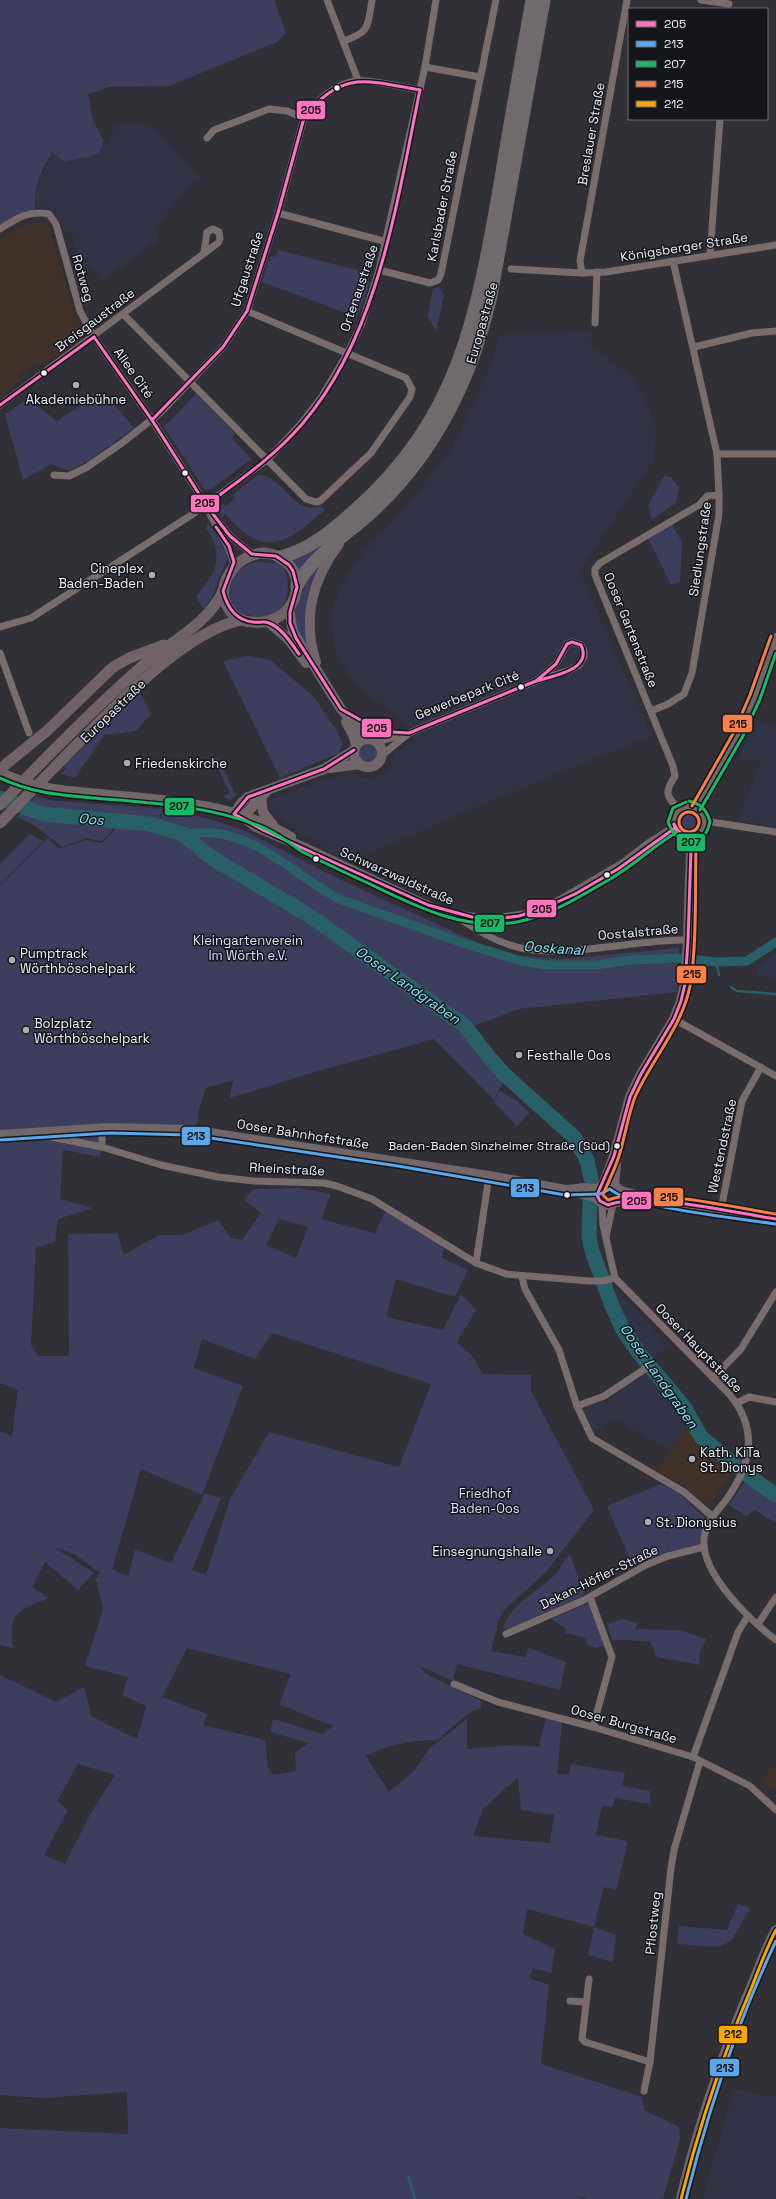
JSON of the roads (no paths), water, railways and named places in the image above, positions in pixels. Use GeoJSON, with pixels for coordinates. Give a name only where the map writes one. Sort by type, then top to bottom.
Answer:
{"type":"FeatureCollection","features":[{"type":"Feature","properties":{"kind":"highway","name":"Europastraße"},"geometry":{"type":"LineString","coordinates":[[280,557],[294,553],[324,535],[380,486],[417,441],[449,386],[468,338],[479,293],[532,0]]}},
{"type":"Feature","properties":{"kind":"highway","name":"Europastraße"},"geometry":{"type":"LineString","coordinates":[[297,586],[308,567],[345,536],[389,495],[415,464],[449,412],[470,365],[481,335],[491,296],[544,0]]}},
{"type":"Feature","properties":{"kind":"main road"},"geometry":{"type":"LineString","coordinates":[[264,553],[280,557],[291,569],[297,586],[294,599],[289,609],[280,618],[268,622],[259,623],[241,620],[231,612],[223,591],[234,567],[252,554],[264,553]]}},
{"type":"Feature","properties":{"kind":"main road","name":"Europastraße"},"geometry":{"type":"LineString","coordinates":[[0,805],[119,687],[206,616],[219,600],[223,591]]}},
{"type":"Feature","properties":{"kind":"main road","name":"Europastraße"},"geometry":{"type":"LineString","coordinates":[[0,823],[127,695],[170,659],[204,635],[225,624],[241,620]]}},
{"type":"Feature","properties":{"kind":"main road"},"geometry":{"type":"LineString","coordinates":[[0,769],[56,723],[112,668],[128,658],[174,642]]}},
{"type":"Feature","properties":{"kind":"street"},"geometry":{"type":"LineString","coordinates":[[327,0],[358,80]]}},
{"type":"Feature","properties":{"kind":"street"},"geometry":{"type":"LineString","coordinates":[[344,41],[363,34],[366,30],[372,0]]}},
{"type":"Feature","properties":{"kind":"street","name":"Ortenaustraße"},"geometry":{"type":"LineString","coordinates":[[0,627],[31,618],[206,505],[267,460],[300,425],[321,398],[347,354],[362,322],[379,270],[387,242],[425,67],[436,0]]}},
{"type":"Feature","properties":{"kind":"street","name":"Karlsbader Straße"},"geometry":{"type":"LineString","coordinates":[[379,270],[430,283],[438,280],[442,274],[496,0]]}},
{"type":"Feature","properties":{"kind":"street","name":"Breslauer Straße"},"geometry":{"type":"LineString","coordinates":[[582,273],[580,261],[627,0]]}},
{"type":"Feature","properties":{"kind":"street"},"geometry":{"type":"LineString","coordinates":[[701,0],[729,4]]}},
{"type":"Feature","properties":{"kind":"street"},"geometry":{"type":"LineString","coordinates":[[425,67],[480,77]]}},
{"type":"Feature","properties":{"kind":"street","name":"Ufgaustraße"},"geometry":{"type":"LineString","coordinates":[[54,475],[68,476],[87,467],[122,443],[152,420],[191,382],[223,347],[247,311],[278,213],[304,118],[311,107],[342,85],[358,80],[420,90]]}},
{"type":"Feature","properties":{"kind":"street"},"geometry":{"type":"LineString","coordinates":[[207,138],[214,130],[269,109],[287,111],[304,118]]}},
{"type":"Feature","properties":{"kind":"street"},"geometry":{"type":"LineString","coordinates":[[710,255],[720,120]]}},
{"type":"Feature","properties":{"kind":"street","name":"Rotweg"},"geometry":{"type":"LineString","coordinates":[[0,229],[12,221],[35,211],[50,214],[56,224],[73,292],[80,311],[94,337]]}},
{"type":"Feature","properties":{"kind":"street"},"geometry":{"type":"LineString","coordinates":[[278,213],[387,242]]}},
{"type":"Feature","properties":{"kind":"street","name":"Königsberger Straße"},"geometry":{"type":"LineString","coordinates":[[511,269],[582,273],[596,272],[776,245]]}},
{"type":"Feature","properties":{"kind":"street","name":"Breisgaustraße"},"geometry":{"type":"LineString","coordinates":[[0,405],[94,337],[204,252]]}},
{"type":"Feature","properties":{"kind":"street","name":"Siedlungstraße"},"geometry":{"type":"LineString","coordinates":[[651,711],[668,704],[684,694],[692,673],[719,514],[717,454],[694,347],[673,261]]}},
{"type":"Feature","properties":{"kind":"street"},"geometry":{"type":"LineString","coordinates":[[595,323],[596,272]]}},
{"type":"Feature","properties":{"kind":"street"},"geometry":{"type":"LineString","coordinates":[[123,314],[306,499],[316,502],[320,501],[371,453],[410,397],[412,389],[406,378],[247,311]]}},
{"type":"Feature","properties":{"kind":"street"},"geometry":{"type":"LineString","coordinates":[[694,347],[752,333],[776,331]]}},
{"type":"Feature","properties":{"kind":"street","name":"Allee Cité"},"geometry":{"type":"LineString","coordinates":[[94,337],[152,420],[206,505],[234,539],[252,554]]}},
{"type":"Feature","properties":{"kind":"street"},"geometry":{"type":"LineString","coordinates":[[717,454],[776,454]]}},
{"type":"Feature","properties":{"kind":"street","name":"Ooser Gartenstraße"},"geometry":{"type":"LineString","coordinates":[[679,810],[666,788],[675,776],[675,771],[595,575],[595,569],[600,563],[699,505],[707,496],[719,495]]}},
{"type":"Feature","properties":{"kind":"street","name":"Allee Cité"},"geometry":{"type":"LineString","coordinates":[[206,505],[210,518],[230,549],[234,567]]}},
{"type":"Feature","properties":{"kind":"street"},"geometry":{"type":"LineString","coordinates":[[320,675],[310,634],[309,612],[313,591],[321,571],[345,536]]}},
{"type":"Feature","properties":{"kind":"street"},"geometry":{"type":"LineString","coordinates":[[289,609],[293,632],[341,709],[360,732],[382,750],[382,756]]}},
{"type":"Feature","properties":{"kind":"street"},"geometry":{"type":"LineString","coordinates":[[268,622],[287,638],[321,683],[348,726],[355,748],[355,758],[360,764]]}},
{"type":"Feature","properties":{"kind":"street"},"geometry":{"type":"LineString","coordinates":[[696,808],[738,734],[755,697],[776,638]]}},
{"type":"Feature","properties":{"kind":"street","name":"Gewerbepark Cité"},"geometry":{"type":"LineString","coordinates":[[238,816],[242,802],[248,797],[324,769],[355,748],[361,741],[372,741],[409,733],[536,681],[559,675],[579,665],[584,657],[584,651],[581,645],[572,642],[567,644],[556,664],[536,681]]}},
{"type":"Feature","properties":{"kind":"street"},"geometry":{"type":"LineString","coordinates":[[0,653],[29,733]]}},
{"type":"Feature","properties":{"kind":"street"},"geometry":{"type":"LineString","coordinates":[[341,709],[370,726],[399,734]]}},
{"type":"Feature","properties":{"kind":"street","name":"Gewerbepark Cité"},"geometry":{"type":"LineString","coordinates":[[324,769],[360,764],[366,767],[374,766],[382,756],[409,733]]}},
{"type":"Feature","properties":{"kind":"street","name":"Schwarzwaldstraße"},"geometry":{"type":"LineString","coordinates":[[0,772],[22,783],[48,789],[177,800],[259,820],[274,827],[303,847]]}},
{"type":"Feature","properties":{"kind":"street","name":"Gewerbepark Cité"},"geometry":{"type":"LineString","coordinates":[[238,816],[272,789]]}},
{"type":"Feature","properties":{"kind":"street"},"geometry":{"type":"LineString","coordinates":[[262,796],[264,812],[274,827]]}},
{"type":"Feature","properties":{"kind":"street"},"geometry":{"type":"LineString","coordinates":[[688,806],[696,808],[701,812],[705,821],[701,831],[695,836],[688,837],[681,835],[675,828],[674,818],[679,810],[688,806]]}},
{"type":"Feature","properties":{"kind":"street","name":"Schwarzwaldstraße"},"geometry":{"type":"LineString","coordinates":[[238,816],[256,827],[303,847],[432,908],[454,915],[481,919],[506,919],[527,915],[545,908],[625,863],[648,845],[675,828]]}},
{"type":"Feature","properties":{"kind":"street"},"geometry":{"type":"LineString","coordinates":[[705,821],[776,832]]}},
{"type":"Feature","properties":{"kind":"street"},"geometry":{"type":"LineString","coordinates":[[600,1194],[614,1156],[630,1097],[641,1074],[674,1019],[684,990],[688,943],[691,849],[688,837]]}},
{"type":"Feature","properties":{"kind":"street","name":"Oostalstraße"},"geometry":{"type":"LineString","coordinates":[[454,915],[483,934],[526,949],[561,950],[688,943]]}},
{"type":"Feature","properties":{"kind":"street"},"geometry":{"type":"LineString","coordinates":[[674,1019],[776,1076]]}},
{"type":"Feature","properties":{"kind":"street","name":"Westendstraße"},"geometry":{"type":"LineString","coordinates":[[721,1210],[742,1101],[761,1067]]}},
{"type":"Feature","properties":{"kind":"street"},"geometry":{"type":"LineString","coordinates":[[102,1129],[102,1147]]}},
{"type":"Feature","properties":{"kind":"street","name":"Ooser Bahnhofstraße"},"geometry":{"type":"LineString","coordinates":[[34,1134],[102,1129],[190,1130],[489,1176],[566,1190],[600,1194]]}},
{"type":"Feature","properties":{"kind":"street","name":"Rheinstraße"},"geometry":{"type":"LineString","coordinates":[[0,1134],[34,1134],[102,1147],[160,1165],[218,1177],[254,1181],[316,1182],[337,1186],[372,1199],[476,1263],[497,1272],[522,1277],[598,1282],[615,1278]]}},
{"type":"Feature","properties":{"kind":"street"},"geometry":{"type":"LineString","coordinates":[[614,1156],[616,1165],[616,1188],[619,1196],[615,1203]]}},
{"type":"Feature","properties":{"kind":"street"},"geometry":{"type":"LineString","coordinates":[[476,1263],[489,1176]]}},
{"type":"Feature","properties":{"kind":"street"},"geometry":{"type":"LineString","coordinates":[[600,1194],[609,1183],[616,1188],[652,1200],[776,1219]]}},
{"type":"Feature","properties":{"kind":"street"},"geometry":{"type":"LineString","coordinates":[[600,1194],[608,1205],[652,1200]]}},
{"type":"Feature","properties":{"kind":"street","name":"Ooser Hauptstraße"},"geometry":{"type":"LineString","coordinates":[[600,1194],[603,1225],[615,1278],[737,1404],[748,1431],[748,1455],[745,1466],[740,1478],[713,1517],[704,1538],[704,1547]]}},
{"type":"Feature","properties":{"kind":"street","name":"Ooser Hauptstraße"},"geometry":{"type":"LineString","coordinates":[[606,1237],[615,1203]]}},
{"type":"Feature","properties":{"kind":"street"},"geometry":{"type":"LineString","coordinates":[[522,1277],[525,1289],[559,1350],[577,1406],[592,1438],[684,1492],[713,1517]]}},
{"type":"Feature","properties":{"kind":"street"},"geometry":{"type":"LineString","coordinates":[[713,1378],[741,1349],[773,1302],[776,1292]]}},
{"type":"Feature","properties":{"kind":"street"},"geometry":{"type":"LineString","coordinates":[[577,1406],[604,1396],[648,1367]]}},
{"type":"Feature","properties":{"kind":"street"},"geometry":{"type":"LineString","coordinates":[[737,1404],[749,1397],[776,1402]]}},
{"type":"Feature","properties":{"kind":"street"},"geometry":{"type":"LineString","coordinates":[[704,1547],[707,1560],[715,1574],[748,1616],[776,1640]]}},
{"type":"Feature","properties":{"kind":"street","name":"Dekan-Höfler-Straße"},"geometry":{"type":"LineString","coordinates":[[506,1634],[590,1597],[646,1565],[668,1556],[704,1547]]}},
{"type":"Feature","properties":{"kind":"street"},"geometry":{"type":"LineString","coordinates":[[590,1597],[612,1657],[593,1727]]}},
{"type":"Feature","properties":{"kind":"street"},"geometry":{"type":"LineString","coordinates":[[758,1624],[776,1597]]}},
{"type":"Feature","properties":{"kind":"street","name":"Pflostweg"},"geometry":{"type":"LineString","coordinates":[[644,2091],[650,2062],[674,1850],[696,1759],[738,1632],[748,1616]]}},
{"type":"Feature","properties":{"kind":"street","name":"Ooser Burgstraße"},"geometry":{"type":"LineString","coordinates":[[454,1684],[498,1702],[593,1727],[696,1759],[750,1786],[776,1810]]}},
{"type":"Feature","properties":{"kind":"street"},"geometry":{"type":"LineString","coordinates":[[681,2199],[700,2126],[714,2083],[735,2026],[776,1930]]}},
{"type":"Feature","properties":{"kind":"street"},"geometry":{"type":"LineString","coordinates":[[589,1979],[585,2002],[582,2039],[585,2042],[650,2062]]}},
{"type":"Feature","properties":{"kind":"street"},"geometry":{"type":"LineString","coordinates":[[570,2001],[585,2002]]}},
{"type":"Feature","properties":{"kind":"waterway","name":"Ooser Landgraben"},"geometry":{"type":"LineString","coordinates":[[0,798],[43,814],[150,824],[183,834],[209,856],[313,918],[465,1026],[505,1075],[574,1137],[587,1160],[591,1178]]}},
{"type":"Feature","properties":{"kind":"waterway","name":"Ooskanal"},"geometry":{"type":"LineString","coordinates":[[183,834],[214,833],[232,837],[248,843],[280,860],[339,899],[463,943],[521,961],[546,965],[596,965],[631,960],[680,958],[716,962],[747,961],[776,942]]}},
{"type":"Feature","properties":{"kind":"waterway"},"geometry":{"type":"LineString","coordinates":[[716,962],[719,975]]}},
{"type":"Feature","properties":{"kind":"waterway"},"geometry":{"type":"LineString","coordinates":[[731,987],[737,991],[776,994]]}},
{"type":"Feature","properties":{"kind":"waterway","name":"Ooser Landgraben"},"geometry":{"type":"LineString","coordinates":[[590,1201],[589,1237],[592,1251],[612,1306],[623,1330],[639,1353],[685,1408],[701,1437],[750,1477],[776,1495]]}},
{"type":"Feature","properties":{"kind":"waterway"},"geometry":{"type":"LineString","coordinates":[[408,2176],[415,2199]]}},
{"type":"Feature","properties":{"kind":"place","name":"Akademiebühne"},"geometry":{"type":"Point","coordinates":[76,385]}},
{"type":"Feature","properties":{"kind":"place","name":"Cineplex Baden-Baden"},"geometry":{"type":"Point","coordinates":[152,575]}},
{"type":"Feature","properties":{"kind":"place","name":"Friedenskirche"},"geometry":{"type":"Point","coordinates":[127,763]}},
{"type":"Feature","properties":{"kind":"place","name":"Pumptrack Wörthböschelpark"},"geometry":{"type":"Point","coordinates":[12,960]}},
{"type":"Feature","properties":{"kind":"place","name":"Bolzplatz Wörthböschelpark"},"geometry":{"type":"Point","coordinates":[26,1030]}},
{"type":"Feature","properties":{"kind":"place","name":"Festhalle Oos"},"geometry":{"type":"Point","coordinates":[519,1055]}},
{"type":"Feature","properties":{"kind":"place","name":"Baden-Baden Sinzheimer Straße (Süd)"},"geometry":{"type":"Point","coordinates":[617,1146]}},
{"type":"Feature","properties":{"kind":"place","name":"Kath. KiTa St. Dionys"},"geometry":{"type":"Point","coordinates":[692,1459]}},
{"type":"Feature","properties":{"kind":"place","name":"St. Dionysius"},"geometry":{"type":"Point","coordinates":[648,1522]}},
{"type":"Feature","properties":{"kind":"place","name":"Einsegnungshalle"},"geometry":{"type":"Point","coordinates":[550,1551]}},
{"type":"Feature","properties":{"kind":"water label","name":"Oos"},"geometry":{"type":"Point","coordinates":[91,819]}},
{"type":"Feature","properties":{"kind":"park label","name":"Kleingartenverein Im Wörth e.V."},"geometry":{"type":"Point","coordinates":[248,948]}},
{"type":"Feature","properties":{"kind":"park label","name":"Friedhof Baden-Oos"},"geometry":{"type":"Point","coordinates":[485,1500]}}]}
